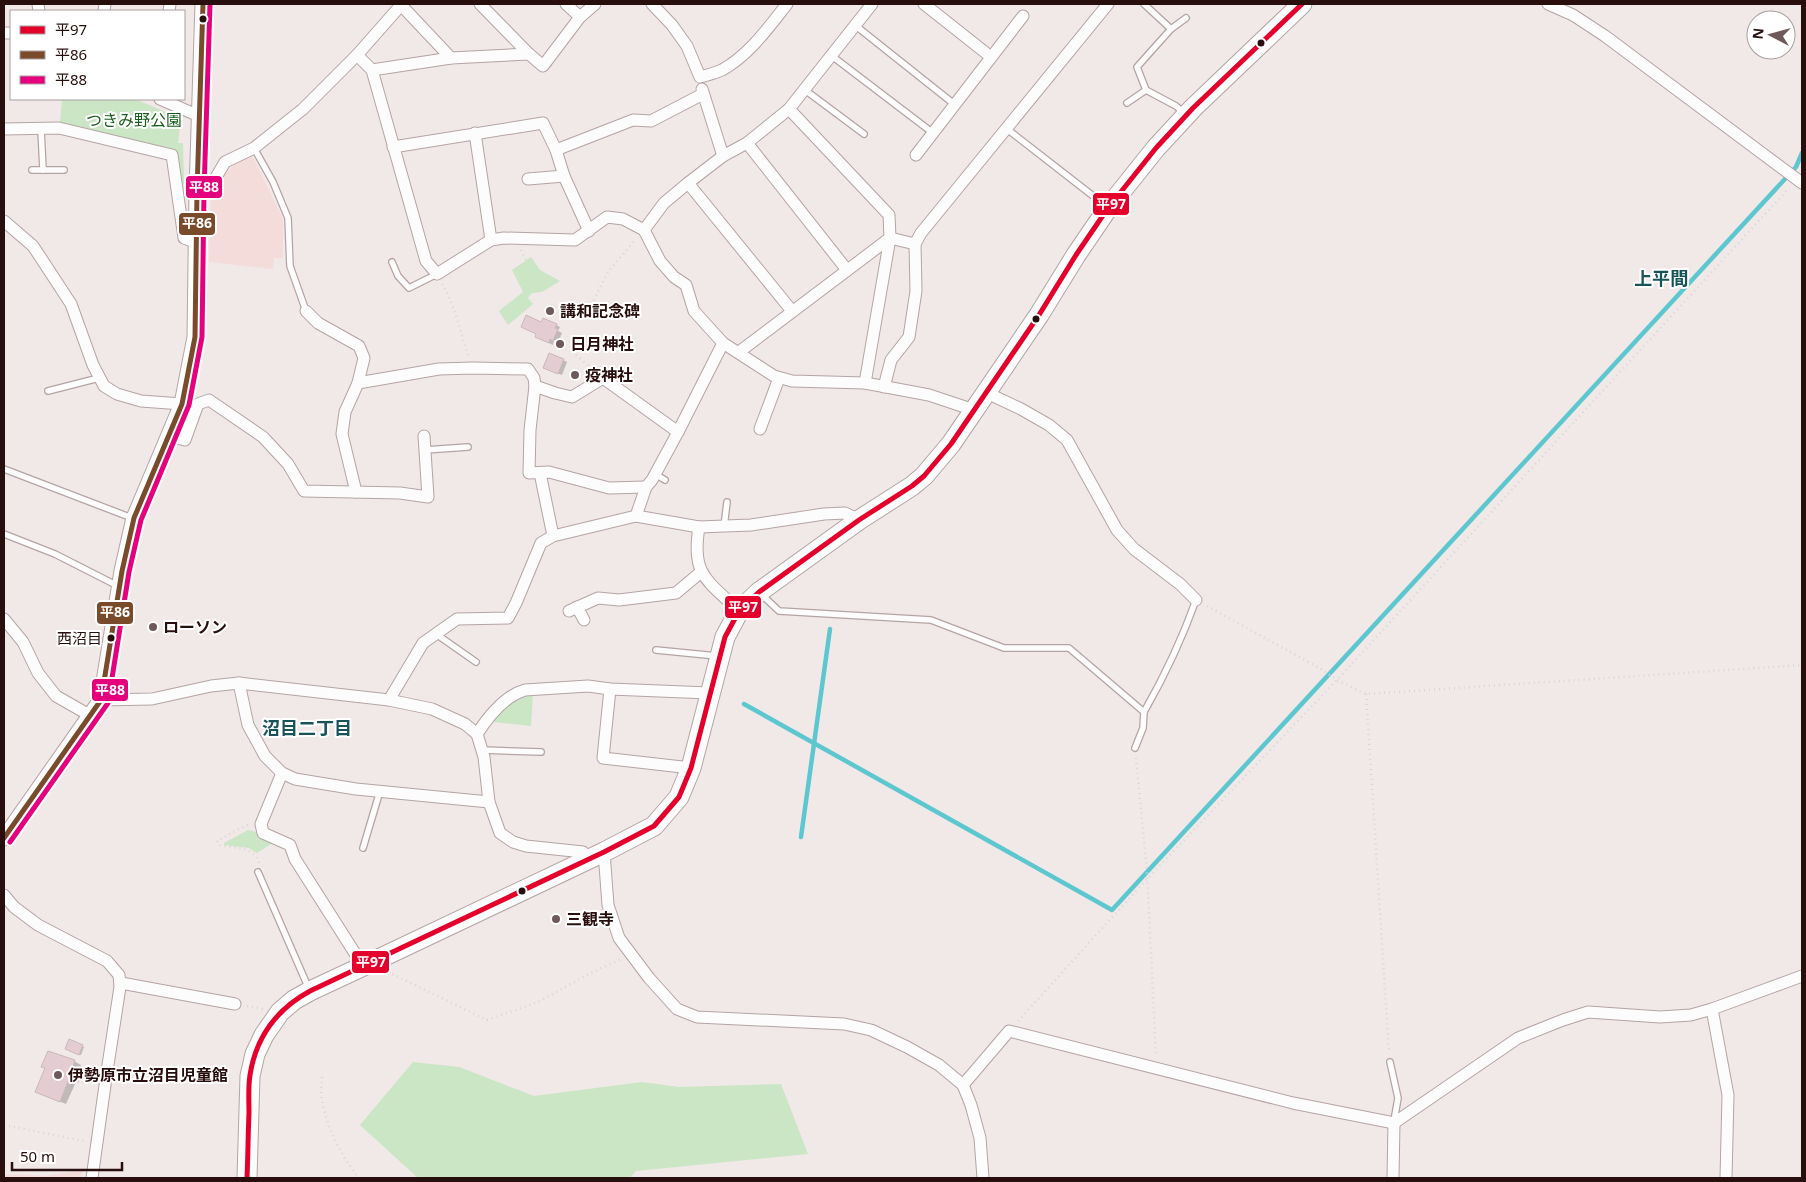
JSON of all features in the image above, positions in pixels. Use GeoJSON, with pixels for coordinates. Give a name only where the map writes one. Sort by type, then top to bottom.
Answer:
{"type":"FeatureCollection","features":[{"type":"Feature","properties":{"kind":"main road"},"geometry":{"type":"LineString","coordinates":[[247,1178],[250,1076],[264,1035],[280,1012],[294,1000],[310,991],[596,856],[654,826],[679,797],[691,768],[725,637],[739,611],[759,592],[924,476],[950,444],[986,392],[1108,208],[1156,148],[1186,115],[1302,4]]}},
{"type":"Feature","properties":{"kind":"street"},"geometry":{"type":"LineString","coordinates":[[4,838],[101,700],[134,518],[182,404],[195,337],[197,191],[203,4]]}},
{"type":"Feature","properties":{"kind":"street"},"geometry":{"type":"LineString","coordinates":[[197,191],[212,184],[226,162],[254,148],[303,109],[357,55],[402,4],[451,58]]}},
{"type":"Feature","properties":{"kind":"street"},"geometry":{"type":"LineString","coordinates":[[480,4],[543,66],[580,17],[595,4]]}},
{"type":"Feature","properties":{"kind":"street"},"geometry":{"type":"LineString","coordinates":[[566,4],[580,17]]}},
{"type":"Feature","properties":{"kind":"street"},"geometry":{"type":"LineString","coordinates":[[652,4],[672,25],[687,46],[700,77],[703,94],[723,156]]}},
{"type":"Feature","properties":{"kind":"street"},"geometry":{"type":"LineString","coordinates":[[700,77],[720,71],[738,60],[787,4]]}},
{"type":"Feature","properties":{"kind":"street"},"geometry":{"type":"LineString","coordinates":[[644,230],[664,203],[723,156],[747,143],[789,109],[872,4]]}},
{"type":"Feature","properties":{"kind":"street"},"geometry":{"type":"LineString","coordinates":[[924,4],[991,57]]}},
{"type":"Feature","properties":{"kind":"street"},"geometry":{"type":"LineString","coordinates":[[884,388],[891,360],[908,336],[916,291],[915,244],[921,233],[1108,4]]}},
{"type":"Feature","properties":{"kind":"street"},"geometry":{"type":"LineString","coordinates":[[1548,4],[1573,15],[1604,36],[1800,181]]}},
{"type":"Feature","properties":{"kind":"street"},"geometry":{"type":"LineString","coordinates":[[916,155],[1023,16]]}},
{"type":"Feature","properties":{"kind":"street"},"geometry":{"type":"LineString","coordinates":[[372,70],[451,58],[529,54]]}},
{"type":"Feature","properties":{"kind":"street"},"geometry":{"type":"LineString","coordinates":[[357,55],[372,70],[426,261],[436,274],[492,240],[504,238],[575,240],[607,217],[623,219],[644,230],[660,261],[674,278],[686,285],[694,311],[723,343],[774,376],[792,382],[865,383],[929,395],[965,407],[972,412]]}},
{"type":"Feature","properties":{"kind":"street"},"geometry":{"type":"LineString","coordinates":[[556,150],[572,139],[621,120],[651,120],[703,94]]}},
{"type":"Feature","properties":{"kind":"street"},"geometry":{"type":"LineString","coordinates":[[162,100],[199,116]]}},
{"type":"Feature","properties":{"kind":"street"},"geometry":{"type":"LineString","coordinates":[[789,109],[889,215],[890,238],[865,383]]}},
{"type":"Feature","properties":{"kind":"street"},"geometry":{"type":"LineString","coordinates":[[393,147],[543,123],[556,150],[564,176],[590,231]]}},
{"type":"Feature","properties":{"kind":"street"},"geometry":{"type":"LineString","coordinates":[[4,129],[59,128],[172,155],[184,238],[197,243]]}},
{"type":"Feature","properties":{"kind":"street"},"geometry":{"type":"LineString","coordinates":[[475,133],[492,240]]}},
{"type":"Feature","properties":{"kind":"street"},"geometry":{"type":"LineString","coordinates":[[747,143],[847,270]]}},
{"type":"Feature","properties":{"kind":"street"},"geometry":{"type":"LineString","coordinates":[[528,179],[564,176]]}},
{"type":"Feature","properties":{"kind":"street"},"geometry":{"type":"LineString","coordinates":[[688,183],[792,311]]}},
{"type":"Feature","properties":{"kind":"street"},"geometry":{"type":"LineString","coordinates":[[4,221],[34,246],[71,304],[93,365],[104,386],[117,394],[141,401],[182,404]]}},
{"type":"Feature","properties":{"kind":"street"},"geometry":{"type":"LineString","coordinates":[[890,238],[915,244]]}},
{"type":"Feature","properties":{"kind":"street"},"geometry":{"type":"LineString","coordinates":[[739,352],[890,238]]}},
{"type":"Feature","properties":{"kind":"street"},"geometry":{"type":"LineString","coordinates":[[306,311],[318,322],[359,346],[364,358],[358,382],[345,412],[342,434],[356,492]]}},
{"type":"Feature","properties":{"kind":"street"},"geometry":{"type":"LineString","coordinates":[[358,382],[440,369],[528,369],[534,378],[535,386],[530,430],[529,473],[549,472],[609,488],[646,487],[660,477],[678,432],[723,343]]}},
{"type":"Feature","properties":{"kind":"street"},"geometry":{"type":"LineString","coordinates":[[535,386],[572,397],[603,378],[678,432]]}},
{"type":"Feature","properties":{"kind":"street"},"geometry":{"type":"LineString","coordinates":[[760,429],[779,378]]}},
{"type":"Feature","properties":{"kind":"street"},"geometry":{"type":"LineString","coordinates":[[986,392],[1049,424],[1067,440],[1117,530],[1134,549],[1180,584],[1196,600]]}},
{"type":"Feature","properties":{"kind":"street"},"geometry":{"type":"LineString","coordinates":[[170,436],[185,440],[198,404],[209,400],[263,437],[288,464],[304,491],[400,493],[428,497],[424,436]]}},
{"type":"Feature","properties":{"kind":"street"},"geometry":{"type":"LineString","coordinates":[[540,473],[553,536]]}},
{"type":"Feature","properties":{"kind":"street"},"geometry":{"type":"LineString","coordinates":[[636,516],[646,487]]}},
{"type":"Feature","properties":{"kind":"street"},"geometry":{"type":"LineString","coordinates":[[389,700],[423,643],[436,634],[458,619],[508,618],[541,543],[553,536],[636,516],[699,527],[751,525],[824,514],[846,513],[859,520]]}},
{"type":"Feature","properties":{"kind":"street"},"geometry":{"type":"LineString","coordinates":[[699,527],[696,546],[697,562],[701,572],[739,611]]}},
{"type":"Feature","properties":{"kind":"street"},"geometry":{"type":"LineString","coordinates":[[584,620],[573,609],[598,598],[619,600],[676,593],[701,572]]}},
{"type":"Feature","properties":{"kind":"street"},"geometry":{"type":"LineString","coordinates":[[4,618],[23,642],[38,673],[56,696],[90,716]]}},
{"type":"Feature","properties":{"kind":"street"},"geometry":{"type":"LineString","coordinates":[[101,700],[152,699],[211,686],[239,683],[389,700],[432,709],[465,724],[477,734],[484,757],[489,802],[500,833],[513,842],[526,846],[583,852],[596,856],[608,905],[619,938],[649,978],[677,1008],[698,1017],[844,1024],[871,1030],[907,1047],[939,1065],[963,1085],[971,1105],[980,1138],[982,1178]]}},
{"type":"Feature","properties":{"kind":"street"},"geometry":{"type":"LineString","coordinates":[[239,683],[248,725],[265,756],[282,773],[295,779],[356,790],[489,802]]}},
{"type":"Feature","properties":{"kind":"street"},"geometry":{"type":"LineString","coordinates":[[477,734],[487,718],[515,693],[525,690],[588,686],[610,689],[710,693]]}},
{"type":"Feature","properties":{"kind":"street"},"geometry":{"type":"LineString","coordinates":[[610,689],[602,758],[691,768]]}},
{"type":"Feature","properties":{"kind":"street"},"geometry":{"type":"LineString","coordinates":[[282,773],[261,824],[263,834],[290,845],[296,859],[367,965]]}},
{"type":"Feature","properties":{"kind":"street"},"geometry":{"type":"LineString","coordinates":[[4,895],[14,907],[38,925],[107,961],[119,975],[121,983],[92,1178]]}},
{"type":"Feature","properties":{"kind":"street"},"geometry":{"type":"LineString","coordinates":[[963,1085],[1009,1031],[1293,1102],[1394,1123],[1518,1038],[1563,1020],[1588,1012],[1660,1017],[1691,1015],[1802,976]]}},
{"type":"Feature","properties":{"kind":"street"},"geometry":{"type":"LineString","coordinates":[[121,983],[235,1004]]}},
{"type":"Feature","properties":{"kind":"street"},"geometry":{"type":"LineString","coordinates":[[1712,1009],[1728,1094],[1726,1178]]}},
{"type":"Feature","properties":{"kind":"street"},"geometry":{"type":"LineString","coordinates":[[1393,1178],[1394,1123]]}},
{"type":"Feature","properties":{"kind":"lane"},"geometry":{"type":"LineString","coordinates":[[1144,4],[1171,30]]}},
{"type":"Feature","properties":{"kind":"lane"},"geometry":{"type":"LineString","coordinates":[[1186,18],[1171,30],[1137,66],[1146,90],[1176,106],[1186,115]]}},
{"type":"Feature","properties":{"kind":"lane"},"geometry":{"type":"LineString","coordinates":[[856,26],[954,104]]}},
{"type":"Feature","properties":{"kind":"lane"},"geometry":{"type":"LineString","coordinates":[[832,56],[933,133]]}},
{"type":"Feature","properties":{"kind":"lane"},"geometry":{"type":"LineString","coordinates":[[805,90],[864,134]]}},
{"type":"Feature","properties":{"kind":"lane"},"geometry":{"type":"LineString","coordinates":[[1128,103],[1146,90]]}},
{"type":"Feature","properties":{"kind":"lane"},"geometry":{"type":"LineString","coordinates":[[41,127],[42,170]]}},
{"type":"Feature","properties":{"kind":"lane"},"geometry":{"type":"LineString","coordinates":[[1007,129],[1108,208]]}},
{"type":"Feature","properties":{"kind":"lane"},"geometry":{"type":"LineString","coordinates":[[254,148],[273,182],[288,218],[290,266],[306,311]]}},
{"type":"Feature","properties":{"kind":"lane"},"geometry":{"type":"LineString","coordinates":[[32,170],[64,170]]}},
{"type":"Feature","properties":{"kind":"lane"},"geometry":{"type":"LineString","coordinates":[[392,262],[398,276],[409,288],[436,274]]}},
{"type":"Feature","properties":{"kind":"lane"},"geometry":{"type":"LineString","coordinates":[[48,391],[100,378]]}},
{"type":"Feature","properties":{"kind":"lane"},"geometry":{"type":"LineString","coordinates":[[425,450],[468,447]]}},
{"type":"Feature","properties":{"kind":"lane"},"geometry":{"type":"LineString","coordinates":[[4,469],[134,518]]}},
{"type":"Feature","properties":{"kind":"lane"},"geometry":{"type":"LineString","coordinates":[[724,527],[727,502]]}},
{"type":"Feature","properties":{"kind":"lane"},"geometry":{"type":"LineString","coordinates":[[4,534],[55,554],[120,587]]}},
{"type":"Feature","properties":{"kind":"lane"},"geometry":{"type":"LineString","coordinates":[[759,592],[779,611],[931,620],[1004,648],[1069,648],[1144,712]]}},
{"type":"Feature","properties":{"kind":"lane"},"geometry":{"type":"LineString","coordinates":[[1135,748],[1143,728],[1144,712],[1159,686],[1196,600]]}},
{"type":"Feature","properties":{"kind":"lane"},"geometry":{"type":"LineString","coordinates":[[436,634],[476,662]]}},
{"type":"Feature","properties":{"kind":"lane"},"geometry":{"type":"LineString","coordinates":[[656,650],[720,656]]}},
{"type":"Feature","properties":{"kind":"lane"},"geometry":{"type":"LineString","coordinates":[[482,750],[541,752]]}},
{"type":"Feature","properties":{"kind":"lane"},"geometry":{"type":"LineString","coordinates":[[363,848],[380,791]]}},
{"type":"Feature","properties":{"kind":"lane"},"geometry":{"type":"LineString","coordinates":[[258,872],[310,991]]}},
{"type":"Feature","properties":{"kind":"lane"},"geometry":{"type":"LineString","coordinates":[[1390,1062],[1398,1098],[1394,1123]]}},
{"type":"Feature","properties":{"kind":"path"},"geometry":{"type":"LineString","coordinates":[[1009,1031],[1147,879],[1337,680],[1800,181]]}},
{"type":"Feature","properties":{"kind":"path"},"geometry":{"type":"LineString","coordinates":[[589,309],[608,272],[644,230]]}},
{"type":"Feature","properties":{"kind":"path"},"geometry":{"type":"LineString","coordinates":[[436,274],[452,301],[455,316],[473,368]]}},
{"type":"Feature","properties":{"kind":"path"},"geometry":{"type":"LineString","coordinates":[[576,355],[590,367]]}},
{"type":"Feature","properties":{"kind":"path"},"geometry":{"type":"LineString","coordinates":[[1196,600],[1321,669],[1337,680],[1366,694],[1802,665]]}},
{"type":"Feature","properties":{"kind":"path"},"geometry":{"type":"LineString","coordinates":[[1366,694],[1390,1062]]}},
{"type":"Feature","properties":{"kind":"path"},"geometry":{"type":"LineString","coordinates":[[1135,748],[1147,879],[1156,1068]]}},
{"type":"Feature","properties":{"kind":"path"},"geometry":{"type":"LineString","coordinates":[[237,830],[217,842],[219,845],[247,849],[256,855],[259,862],[258,872]]}},
{"type":"Feature","properties":{"kind":"path"},"geometry":{"type":"LineString","coordinates":[[367,965],[487,1020],[538,1002],[587,975],[631,954]]}},
{"type":"Feature","properties":{"kind":"path"},"geometry":{"type":"LineString","coordinates":[[235,1004],[280,1012]]}},
{"type":"Feature","properties":{"kind":"path"},"geometry":{"type":"LineString","coordinates":[[322,1076],[321,1098],[329,1128],[347,1164],[359,1178]]}},
{"type":"Feature","properties":{"kind":"path"},"geometry":{"type":"LineString","coordinates":[[4,1125],[98,1143]]}},
{"type":"Feature","properties":{"kind":"shaded area"},"geometry":{"type":"Polygon","coordinates":[[[252,155],[283,219],[283,258],[274,258],[273,269],[209,262],[211,200],[218,193],[223,177],[234,164],[252,155]]]}},
{"type":"Feature","properties":{"kind":"shaded area"},"geometry":{"type":"Polygon","coordinates":[[[83,1170],[81,1178],[4,1178],[4,1175],[45,1176],[83,1170]]]}},
{"type":"Feature","properties":{"kind":"green space","name":"つきみ野公園"},"geometry":{"type":"Polygon","coordinates":[[[62,100],[137,100],[175,116],[180,125],[178,143],[183,143],[184,185],[174,149],[60,122],[62,100]]]}},
{"type":"Feature","properties":{"kind":"green space"},"geometry":{"type":"Polygon","coordinates":[[[531,257],[540,270],[560,281],[542,292],[532,293],[528,298],[533,304],[508,325],[499,311],[523,292],[512,270],[531,257]]]}},
{"type":"Feature","properties":{"kind":"green space"},"geometry":{"type":"Polygon","coordinates":[[[517,693],[533,694],[531,726],[494,722],[492,717],[517,693]]]}},
{"type":"Feature","properties":{"kind":"green space"},"geometry":{"type":"Polygon","coordinates":[[[248,830],[272,840],[271,844],[257,853],[249,848],[224,845],[224,843],[248,830]]]}},
{"type":"Feature","properties":{"kind":"green space"},"geometry":{"type":"Polygon","coordinates":[[[413,1062],[459,1067],[534,1096],[642,1082],[679,1087],[781,1084],[808,1154],[636,1171],[630,1178],[418,1178],[360,1125],[413,1062]]]}},
{"type":"Feature","properties":{"kind":"building"},"geometry":{"type":"Polygon","coordinates":[[[526,315],[541,322],[543,318],[557,324],[555,328],[558,329],[553,341],[550,339],[549,343],[535,337],[536,334],[521,327],[526,315]]]}},
{"type":"Feature","properties":{"kind":"building"},"geometry":{"type":"Polygon","coordinates":[[[549,353],[564,359],[558,374],[543,368],[549,353]]]}},
{"type":"Feature","properties":{"kind":"building","name":"疫神社"},"geometry":{"type":"Polygon","coordinates":[[[574,371],[580,375],[576,380],[571,375],[574,371]]]}},
{"type":"Feature","properties":{"kind":"building"},"geometry":{"type":"Polygon","coordinates":[[[69,1039],[83,1045],[79,1055],[65,1049],[69,1039]]]}},
{"type":"Feature","properties":{"kind":"building","name":"伊勢原市立沼目児童館"},"geometry":{"type":"Polygon","coordinates":[[[48,1051],[75,1060],[72,1070],[76,1071],[72,1080],[69,1079],[60,1102],[35,1092],[45,1068],[41,1067],[48,1051]]]}},
{"type":"Feature","properties":{"kind":"waterway"},"geometry":{"type":"LineString","coordinates":[[744,704],[1112,910],[1796,167],[1802,153]]}},
{"type":"Feature","properties":{"kind":"waterway"},"geometry":{"type":"LineString","coordinates":[[801,837],[830,629]]}},
{"type":"Feature","properties":{"kind":"transit line","name":"平86"},"geometry":{"type":"LineString","coordinates":[[4,838],[101,700],[122,571],[134,518],[182,404],[195,337],[197,191],[203,4]]}},
{"type":"Feature","properties":{"kind":"transit line","name":"平88"},"geometry":{"type":"LineString","coordinates":[[10,842],[108,703],[129,572],[141,520],[189,405],[202,337],[204,191],[210,4]]}},
{"type":"Feature","properties":{"kind":"transit line","name":"平97"},"geometry":{"type":"LineString","coordinates":[[247,1178],[250,1075],[257,1048],[278,1015],[298,998],[310,991],[604,852],[654,826],[679,797],[691,768],[725,637],[739,611],[759,592],[924,476],[951,444],[1039,315],[1108,208],[1156,148],[1193,108],[1302,4]]}},
{"type":"Feature","properties":{"kind":"place","name":"講和記念碑"},"geometry":{"type":"Point","coordinates":[550,311]}},
{"type":"Feature","properties":{"kind":"place","name":"日月神社"},"geometry":{"type":"Point","coordinates":[560,344]}},
{"type":"Feature","properties":{"kind":"place","name":"疫神社"},"geometry":{"type":"Point","coordinates":[575,375]}},
{"type":"Feature","properties":{"kind":"place","name":"ローソン"},"geometry":{"type":"Point","coordinates":[153,627]}},
{"type":"Feature","properties":{"kind":"place","name":"西沼目"},"geometry":{"type":"Point","coordinates":[111,638]}},
{"type":"Feature","properties":{"kind":"place","name":"三観寺"},"geometry":{"type":"Point","coordinates":[556,919]}},
{"type":"Feature","properties":{"kind":"place","name":"伊勢原市立沼目児童館"},"geometry":{"type":"Point","coordinates":[58,1075]}},
{"type":"Feature","properties":{"kind":"district","name":"上平間"},"geometry":{"type":"Point","coordinates":[1661,279]}},
{"type":"Feature","properties":{"kind":"district","name":"沼目二丁目"},"geometry":{"type":"Point","coordinates":[307,729]}}]}
